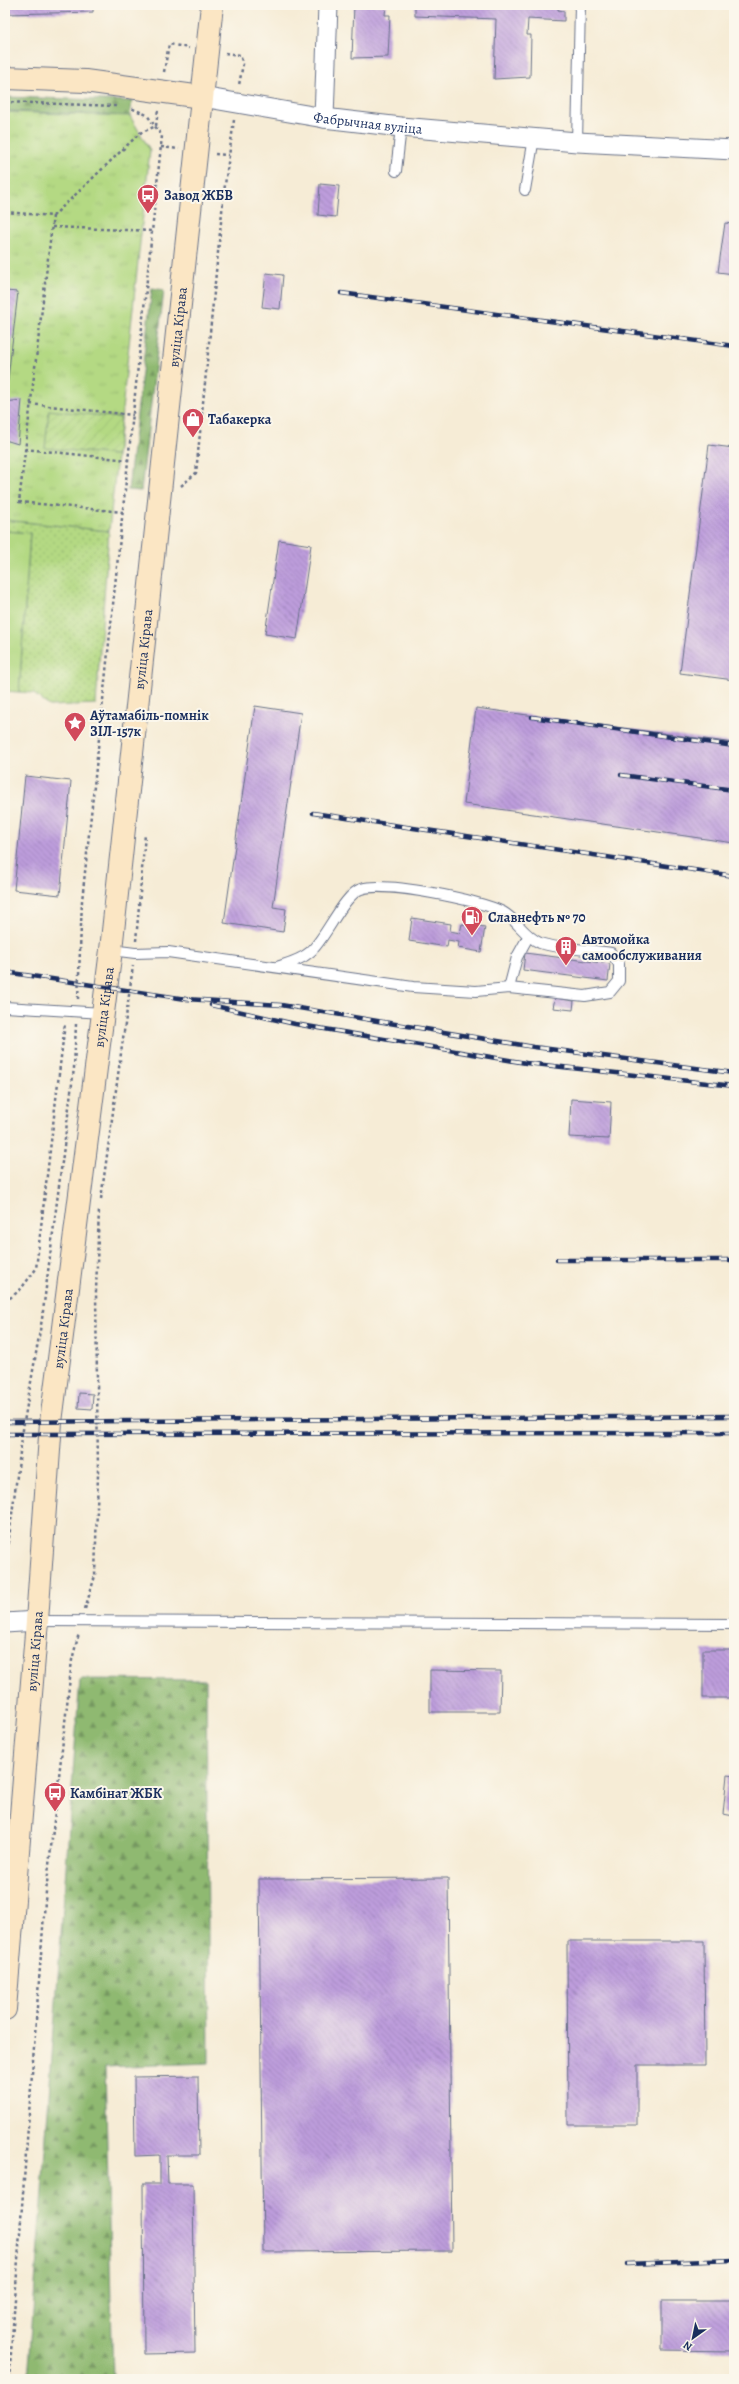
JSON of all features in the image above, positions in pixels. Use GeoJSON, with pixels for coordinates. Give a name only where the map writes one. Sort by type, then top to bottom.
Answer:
{"type":"FeatureCollection","features":[{"type":"Feature","properties":{"kind":"main road","name":"вуліца Кірава"},"geometry":{"type":"LineString","coordinates":[[5,2009],[37,1621],[51,1422],[111,950],[212,5]]}},
{"type":"Feature","properties":{"kind":"main road","name":"Фабрычная вуліца"},"geometry":{"type":"LineString","coordinates":[[5,78],[57,79],[202,97]]}},
{"type":"Feature","properties":{"kind":"street"},"geometry":{"type":"LineString","coordinates":[[324,118],[328,5]]}},
{"type":"Feature","properties":{"kind":"street","name":"Фабрычная вуліца"},"geometry":{"type":"LineString","coordinates":[[202,97],[324,118],[401,127],[577,142],[734,150]]}},
{"type":"Feature","properties":{"kind":"street"},"geometry":{"type":"LineString","coordinates":[[5,1623],[37,1621]]}},
{"type":"Feature","properties":{"kind":"lane"},"geometry":{"type":"LineString","coordinates":[[577,142],[580,5]]}},
{"type":"Feature","properties":{"kind":"lane"},"geometry":{"type":"LineString","coordinates":[[396,171],[401,127]]}},
{"type":"Feature","properties":{"kind":"lane"},"geometry":{"type":"LineString","coordinates":[[525,190],[534,138]]}},
{"type":"Feature","properties":{"kind":"lane"},"geometry":{"type":"LineString","coordinates":[[111,950],[135,953],[168,952],[413,987],[476,991],[509,988],[585,996],[610,992],[619,981],[619,964],[611,953],[541,944],[528,937],[520,926],[504,912],[486,905],[431,894],[374,886],[359,889],[348,900],[311,952],[295,961],[277,967]]}},
{"type":"Feature","properties":{"kind":"lane"},"geometry":{"type":"LineString","coordinates":[[509,988],[517,957],[528,937]]}},
{"type":"Feature","properties":{"kind":"lane"},"geometry":{"type":"LineString","coordinates":[[5,1007],[102,1013]]}},
{"type":"Feature","properties":{"kind":"lane"},"geometry":{"type":"LineString","coordinates":[[37,1621],[734,1624]]}},
{"type":"Feature","properties":{"kind":"path"},"geometry":{"type":"LineString","coordinates":[[156,126],[168,44],[240,55],[243,64],[236,102],[224,192],[196,473],[179,487]]}},
{"type":"Feature","properties":{"kind":"path"},"geometry":{"type":"LineString","coordinates":[[5,102],[121,107]]}},
{"type":"Feature","properties":{"kind":"path"},"geometry":{"type":"LineString","coordinates":[[5,1568],[24,1422],[42,1319],[74,1068],[82,901],[162,136],[147,115],[129,107]]}},
{"type":"Feature","properties":{"kind":"path"},"geometry":{"type":"LineString","coordinates":[[123,512],[19,502],[53,216],[140,132],[156,126]]}},
{"type":"Feature","properties":{"kind":"path"},"geometry":{"type":"LineString","coordinates":[[5,212],[53,216]]}},
{"type":"Feature","properties":{"kind":"path"},"geometry":{"type":"LineString","coordinates":[[52,227],[152,232]]}},
{"type":"Feature","properties":{"kind":"path"},"geometry":{"type":"LineString","coordinates":[[30,404],[133,415]]}},
{"type":"Feature","properties":{"kind":"path"},"geometry":{"type":"LineString","coordinates":[[25,449],[128,460]]}},
{"type":"Feature","properties":{"kind":"path"},"geometry":{"type":"LineString","coordinates":[[9,2379],[45,1901],[72,1660],[94,1576],[98,1474],[96,1291],[99,1209],[135,953],[145,832]]}},
{"type":"Feature","properties":{"kind":"path"},"geometry":{"type":"LineString","coordinates":[[5,1302],[20,1290],[36,1270],[66,1011]]}},
{"type":"Feature","properties":{"kind":"green space"},"geometry":{"type":"Polygon","coordinates":[[[5,97],[132,101],[130,116],[5,111],[5,97]]]}},
{"type":"Feature","properties":{"kind":"green space"},"geometry":{"type":"Polygon","coordinates":[[[5,112],[130,116],[150,150],[109,531],[5,520],[5,112]]]}},
{"type":"Feature","properties":{"kind":"green space"},"geometry":{"type":"Polygon","coordinates":[[[152,288],[164,290],[141,491],[128,490],[152,288]]]}},
{"type":"Feature","properties":{"kind":"green space"},"geometry":{"type":"Polygon","coordinates":[[[49,410],[121,418],[117,455],[45,448],[49,410]]]}},
{"type":"Feature","properties":{"kind":"green space"},"geometry":{"type":"Polygon","coordinates":[[[5,520],[109,531],[96,704],[49,706],[33,693],[19,692],[30,533],[5,531],[5,520]]]}},
{"type":"Feature","properties":{"kind":"green space"},"geometry":{"type":"Polygon","coordinates":[[[5,531],[30,533],[19,692],[5,691],[5,531]]]}},
{"type":"Feature","properties":{"kind":"green space"},"geometry":{"type":"Polygon","coordinates":[[[80,1679],[206,1680],[209,2063],[105,2067],[113,2379],[28,2379],[80,1679]]]}},
{"type":"Feature","properties":{"kind":"building"},"geometry":{"type":"Polygon","coordinates":[[[5,5],[93,5],[93,12],[5,14],[5,5]]]}},
{"type":"Feature","properties":{"kind":"building"},"geometry":{"type":"Polygon","coordinates":[[[354,5],[386,5],[385,15],[390,15],[388,57],[352,58],[354,5]]]}},
{"type":"Feature","properties":{"kind":"building"},"geometry":{"type":"Polygon","coordinates":[[[415,5],[558,5],[558,10],[564,11],[564,21],[528,19],[527,35],[531,35],[530,77],[494,79],[496,19],[415,16],[415,5]]]}},
{"type":"Feature","properties":{"kind":"building"},"geometry":{"type":"Polygon","coordinates":[[[320,184],[339,186],[336,217],[318,215],[320,184]]]}},
{"type":"Feature","properties":{"kind":"building"},"geometry":{"type":"Polygon","coordinates":[[[725,223],[734,224],[734,274],[718,272],[725,223]]]}},
{"type":"Feature","properties":{"kind":"building"},"geometry":{"type":"Polygon","coordinates":[[[266,273],[283,275],[280,309],[262,307],[266,273]]]}},
{"type":"Feature","properties":{"kind":"building"},"geometry":{"type":"Polygon","coordinates":[[[5,291],[18,292],[6,396],[5,396],[5,291]]]}},
{"type":"Feature","properties":{"kind":"building"},"geometry":{"type":"Polygon","coordinates":[[[22,400],[18,444],[5,440],[5,402],[22,400]]]}},
{"type":"Feature","properties":{"kind":"building"},"geometry":{"type":"Polygon","coordinates":[[[709,445],[734,448],[734,680],[680,673],[709,445]]]}},
{"type":"Feature","properties":{"kind":"building"},"geometry":{"type":"Polygon","coordinates":[[[279,540],[311,545],[297,639],[265,634],[279,540]]]}},
{"type":"Feature","properties":{"kind":"building"},"geometry":{"type":"Polygon","coordinates":[[[255,706],[301,713],[273,907],[286,909],[283,932],[224,923],[255,706]]]}},
{"type":"Feature","properties":{"kind":"building"},"geometry":{"type":"Polygon","coordinates":[[[476,708],[734,743],[734,843],[464,804],[476,708]]]}},
{"type":"Feature","properties":{"kind":"building"},"geometry":{"type":"Polygon","coordinates":[[[25,776],[71,781],[60,895],[14,890],[25,776]]]}},
{"type":"Feature","properties":{"kind":"building"},"geometry":{"type":"Polygon","coordinates":[[[412,918],[451,924],[450,931],[460,933],[462,924],[485,927],[481,952],[458,948],[459,942],[448,940],[447,947],[409,941],[412,918]]]}},
{"type":"Feature","properties":{"kind":"building","name":"Автомойка самообслуживания"},"geometry":{"type":"Polygon","coordinates":[[[525,953],[610,964],[608,981],[523,970],[525,953]]]}},
{"type":"Feature","properties":{"kind":"building"},"geometry":{"type":"Polygon","coordinates":[[[555,998],[574,1001],[573,1010],[553,1008],[555,998]]]}},
{"type":"Feature","properties":{"kind":"building"},"geometry":{"type":"Polygon","coordinates":[[[571,1099],[611,1102],[609,1139],[569,1137],[571,1099]]]}},
{"type":"Feature","properties":{"kind":"building"},"geometry":{"type":"Polygon","coordinates":[[[79,1393],[93,1394],[92,1409],[78,1408],[79,1393]]]}},
{"type":"Feature","properties":{"kind":"building"},"geometry":{"type":"Polygon","coordinates":[[[703,1650],[734,1650],[734,1698],[703,1698],[703,1650]]]}},
{"type":"Feature","properties":{"kind":"building"},"geometry":{"type":"Polygon","coordinates":[[[430,1670],[501,1671],[500,1712],[430,1712],[430,1670]]]}},
{"type":"Feature","properties":{"kind":"building"},"geometry":{"type":"Polygon","coordinates":[[[727,1775],[734,1776],[734,1816],[723,1814],[727,1775]]]}},
{"type":"Feature","properties":{"kind":"building"},"geometry":{"type":"Polygon","coordinates":[[[448,1878],[452,2251],[263,2252],[259,1879],[448,1878]]]}},
{"type":"Feature","properties":{"kind":"building"},"geometry":{"type":"Polygon","coordinates":[[[567,1941],[704,1941],[705,2065],[637,2065],[637,2125],[568,2125],[567,1941]]]}},
{"type":"Feature","properties":{"kind":"building"},"geometry":{"type":"Polygon","coordinates":[[[198,2076],[199,2155],[167,2155],[168,2184],[193,2184],[195,2353],[144,2354],[143,2184],[160,2184],[160,2155],[135,2156],[134,2077],[198,2076]]]}},
{"type":"Feature","properties":{"kind":"building"},"geometry":{"type":"Polygon","coordinates":[[[662,2301],[734,2301],[734,2351],[662,2350],[662,2301]]]}},
{"type":"Feature","properties":{"kind":"railway"},"geometry":{"type":"LineString","coordinates":[[341,293],[734,346]]}},
{"type":"Feature","properties":{"kind":"railway"},"geometry":{"type":"LineString","coordinates":[[532,717],[734,746]]}},
{"type":"Feature","properties":{"kind":"railway"},"geometry":{"type":"LineString","coordinates":[[621,775],[734,790]]}},
{"type":"Feature","properties":{"kind":"railway"},"geometry":{"type":"LineString","coordinates":[[313,813],[734,876]]}},
{"type":"Feature","properties":{"kind":"railway"},"geometry":{"type":"LineString","coordinates":[[5,972],[186,999],[281,1005],[534,1047],[734,1073]]}},
{"type":"Feature","properties":{"kind":"railway"},"geometry":{"type":"LineString","coordinates":[[211,1005],[295,1024],[526,1063],[734,1086]]}},
{"type":"Feature","properties":{"kind":"railway"},"geometry":{"type":"LineString","coordinates":[[557,1260],[734,1260]]}},
{"type":"Feature","properties":{"kind":"railway"},"geometry":{"type":"LineString","coordinates":[[5,1422],[734,1416]]}},
{"type":"Feature","properties":{"kind":"railway"},"geometry":{"type":"LineString","coordinates":[[5,1434],[734,1433]]}},
{"type":"Feature","properties":{"kind":"railway"},"geometry":{"type":"LineString","coordinates":[[627,2264],[734,2260]]}},
{"type":"Feature","properties":{"kind":"place","name":"Завод ЖБВ"},"geometry":{"type":"Point","coordinates":[148,214]}},
{"type":"Feature","properties":{"kind":"place","name":"Табакерка"},"geometry":{"type":"Point","coordinates":[193,438]}},
{"type":"Feature","properties":{"kind":"place","name":"Аўтамабіль-помнік ЗІЛ-157к"},"geometry":{"type":"Point","coordinates":[75,742]}},
{"type":"Feature","properties":{"kind":"place","name":"Славнефть № 70"},"geometry":{"type":"Point","coordinates":[472,936]}},
{"type":"Feature","properties":{"kind":"place","name":"Автомойка самообслуживания"},"geometry":{"type":"Point","coordinates":[566,966]}},
{"type":"Feature","properties":{"kind":"place","name":"Камбінат ЖБК"},"geometry":{"type":"Point","coordinates":[55,1812]}}]}
